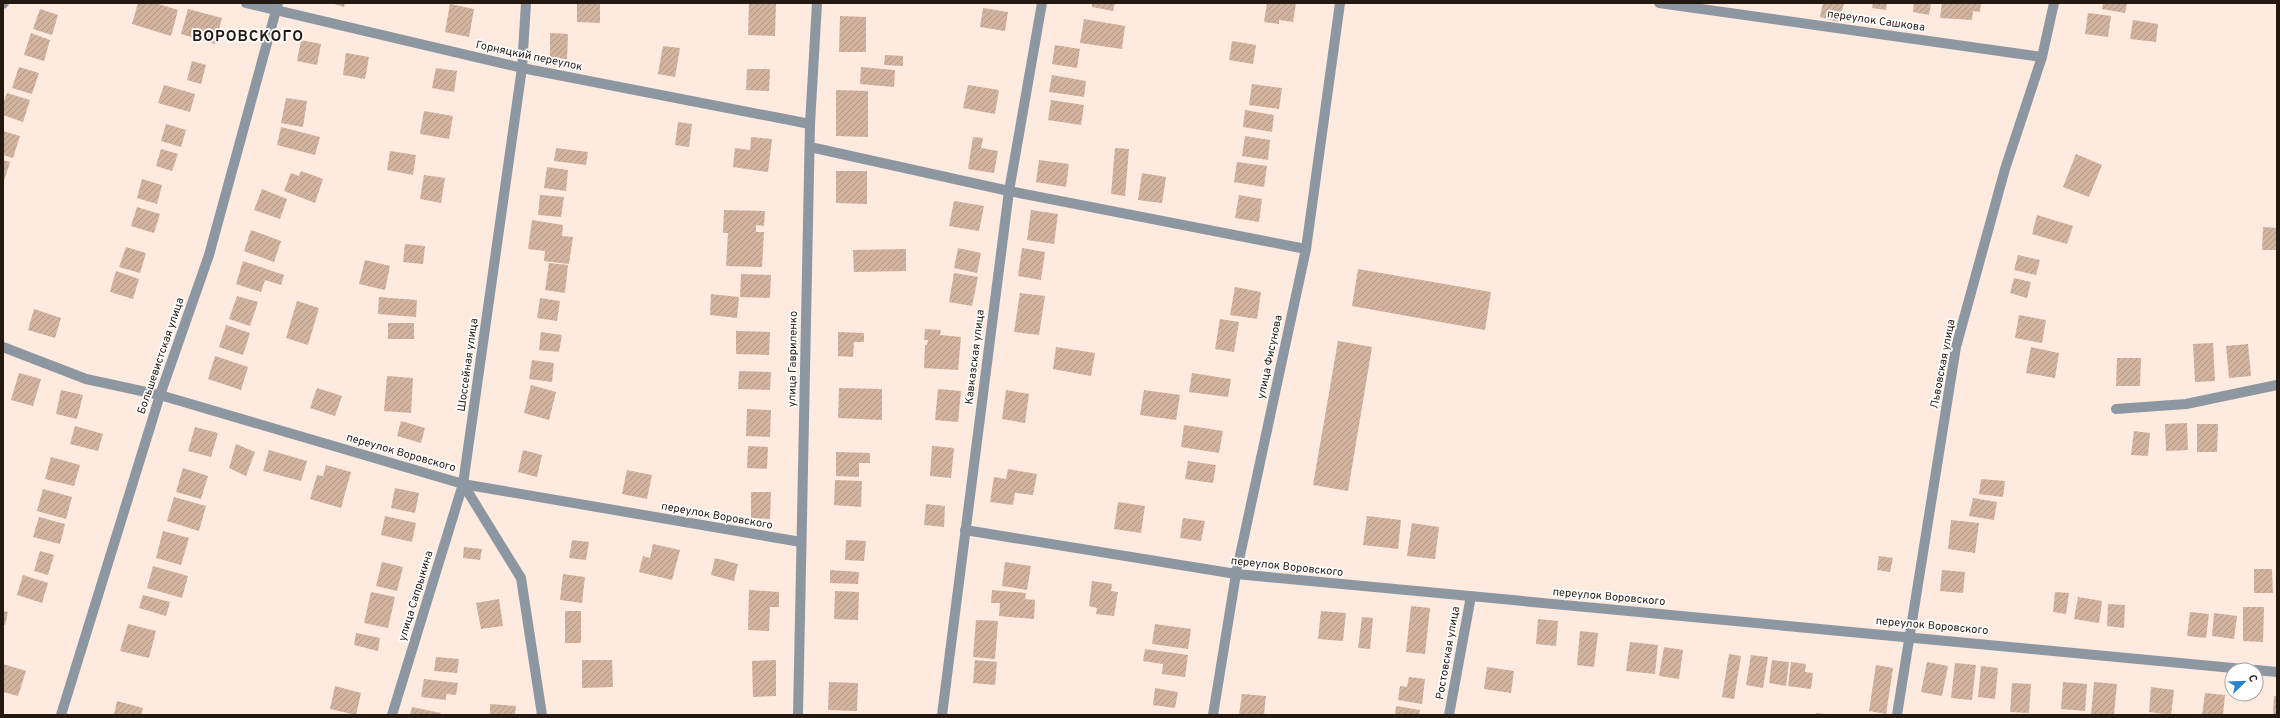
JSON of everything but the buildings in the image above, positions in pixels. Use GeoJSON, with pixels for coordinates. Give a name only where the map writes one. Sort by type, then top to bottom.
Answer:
{"type":"FeatureCollection","features":[{"type":"Feature","properties":{"kind":"street","name":"Горняцкий переулок"},"geometry":{"type":"LineString","coordinates":[[246,3],[277,7],[522,68],[810,124]]}},
{"type":"Feature","properties":{"kind":"street","name":"Шоссейная улица"},"geometry":{"type":"LineString","coordinates":[[463,484],[522,68],[526,3]]}},
{"type":"Feature","properties":{"kind":"street","name":"улица Гавриленко"},"geometry":{"type":"LineString","coordinates":[[798,715],[810,124],[817,3]]}},
{"type":"Feature","properties":{"kind":"street","name":"Кавказская улица"},"geometry":{"type":"LineString","coordinates":[[942,715],[1009,191],[1042,3]]}},
{"type":"Feature","properties":{"kind":"street","name":"улица Фисунова"},"geometry":{"type":"LineString","coordinates":[[1213,715],[1236,574],[1306,249],[1340,3]]}},
{"type":"Feature","properties":{"kind":"street","name":"переулок Сашкова"},"geometry":{"type":"LineString","coordinates":[[1659,3],[2042,57]]}},
{"type":"Feature","properties":{"kind":"street","name":"Львовская улица"},"geometry":{"type":"LineString","coordinates":[[1897,715],[1956,347],[2005,169],[2042,57],[2054,3]]}},
{"type":"Feature","properties":{"kind":"street","name":"Большевистская улица"},"geometry":{"type":"LineString","coordinates":[[61,715],[160,395],[209,255],[277,7]]}},
{"type":"Feature","properties":{"kind":"street"},"geometry":{"type":"LineString","coordinates":[[810,147],[1009,191],[1306,249]]}},
{"type":"Feature","properties":{"kind":"street","name":"переулок Воровского"},"geometry":{"type":"LineString","coordinates":[[3,347],[86,379],[160,395],[463,484],[801,542]]}},
{"type":"Feature","properties":{"kind":"street"},"geometry":{"type":"LineString","coordinates":[[2116,409],[2186,404],[2277,385]]}},
{"type":"Feature","properties":{"kind":"street"},"geometry":{"type":"LineString","coordinates":[[463,484],[521,578],[542,715]]}},
{"type":"Feature","properties":{"kind":"street","name":"улица Сапрыкина"},"geometry":{"type":"LineString","coordinates":[[392,715],[463,484]]}},
{"type":"Feature","properties":{"kind":"street","name":"переулок Воровского"},"geometry":{"type":"LineString","coordinates":[[965,530],[1236,574],[1910,636],[2224,667]]}},
{"type":"Feature","properties":{"kind":"street","name":"Ростовская улица"},"geometry":{"type":"LineString","coordinates":[[1449,715],[1471,596]]}},
{"type":"Feature","properties":{"kind":"street","name":"переулок Воровского"},"geometry":{"type":"LineString","coordinates":[[2264,671],[2277,672]]}},
{"type":"Feature","properties":{"kind":"district","name":"ВОРОВСКОГО"},"geometry":{"type":"Point","coordinates":[248,37]}}]}
